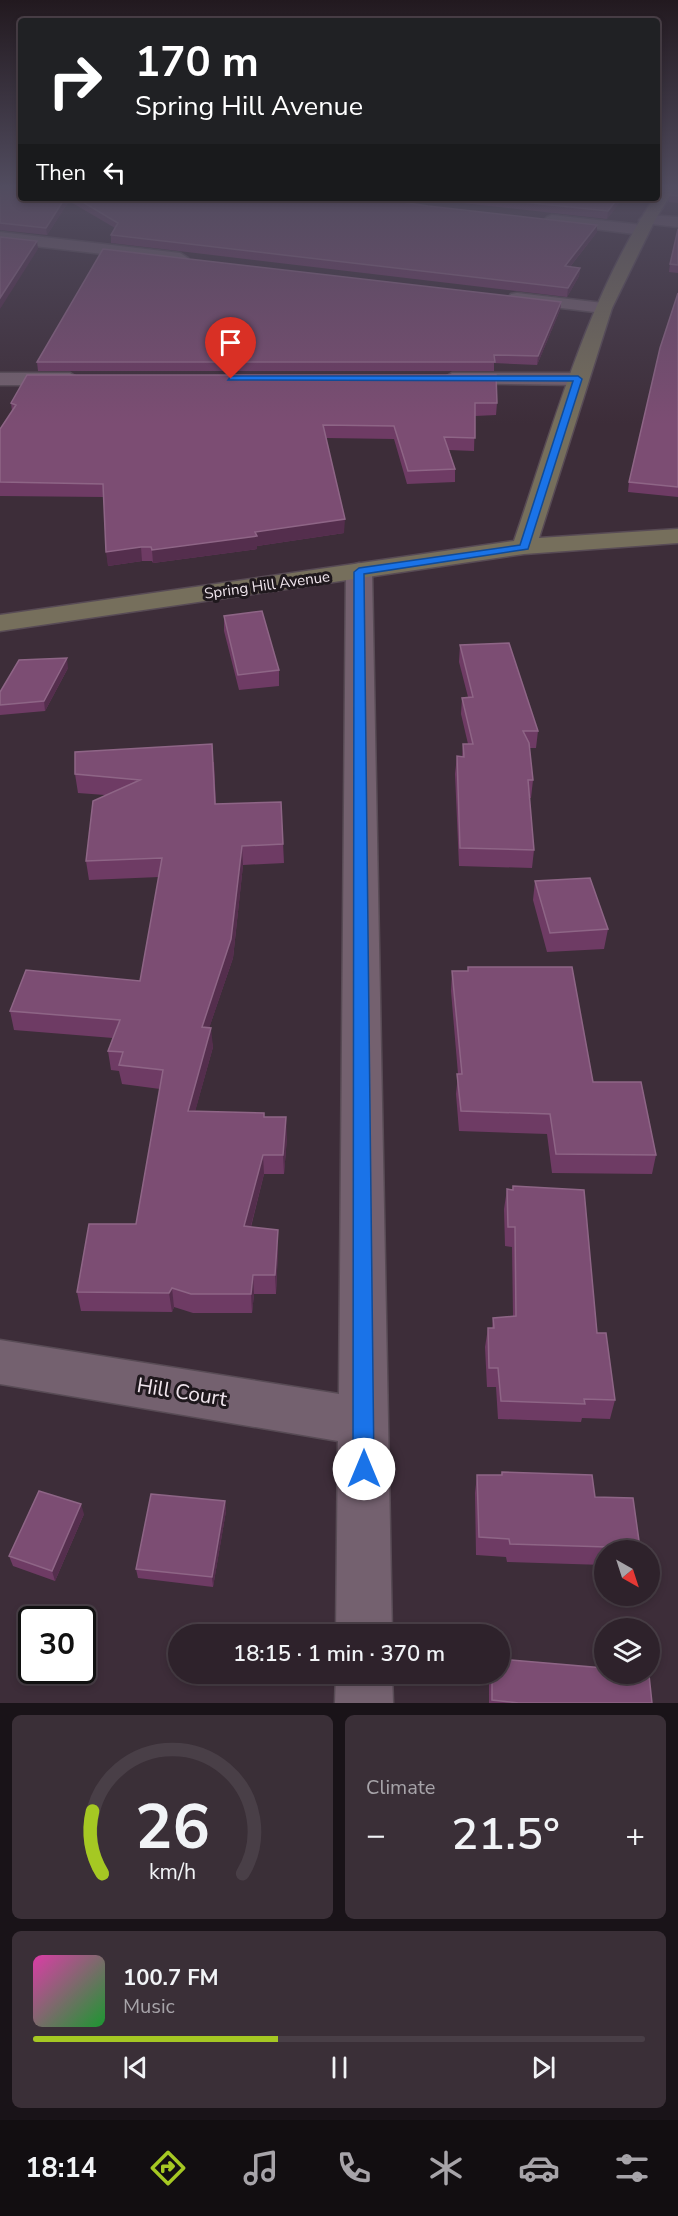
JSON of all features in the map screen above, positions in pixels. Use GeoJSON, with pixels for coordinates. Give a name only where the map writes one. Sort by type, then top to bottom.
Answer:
{"type":"FeatureCollection","features":[{"type":"Feature","properties":{"kind":"street"},"geometry":{"type":"LineString","coordinates":[[524,547],[603,308],[625,265]]}},
{"type":"Feature","properties":{"kind":"street"},"geometry":{"type":"LineString","coordinates":[[497,295],[603,308]]}},
{"type":"Feature","properties":{"kind":"street"},"geometry":{"type":"LineString","coordinates":[[0,379],[94,379]]}},
{"type":"Feature","properties":{"kind":"street"},"geometry":{"type":"LineString","coordinates":[[436,379],[578,379]]}},
{"type":"Feature","properties":{"kind":"street","name":"Spring Hill Avenue"},"geometry":{"type":"LineString","coordinates":[[0,622],[524,547],[638,537],[678,536]]}},
{"type":"Feature","properties":{"kind":"street"},"geometry":{"type":"LineString","coordinates":[[359,572],[364,1624]]}},
{"type":"Feature","properties":{"kind":"street","name":"Hill Court"},"geometry":{"type":"LineString","coordinates":[[0,1362],[363,1422]]}},
{"type":"Feature","properties":{"kind":"street"},"geometry":{"type":"LineString","coordinates":[[364,1684],[364,1703]]}},
{"type":"Feature","properties":{"kind":"building"},"geometry":{"type":"Polygon","coordinates":[[[0,265],[21,265],[0,298],[0,265]]]}},
{"type":"Feature","properties":{"kind":"building"},"geometry":{"type":"Polygon","coordinates":[[[93,265],[245,265],[561,302],[538,356],[494,355],[495,362],[37,362],[93,265]]]}},
{"type":"Feature","properties":{"kind":"building"},"geometry":{"type":"Polygon","coordinates":[[[374,265],[565,265],[580,268],[568,288],[374,265]]]}},
{"type":"Feature","properties":{"kind":"building"},"geometry":{"type":"Polygon","coordinates":[[[678,293],[678,487],[629,482],[660,348],[678,293]]]}},
{"type":"Feature","properties":{"kind":"building"},"geometry":{"type":"Polygon","coordinates":[[[27,375],[496,375],[497,403],[475,403],[475,438],[444,437],[455,469],[408,471],[394,426],[323,425],[345,519],[255,532],[257,536],[152,550],[151,547],[141,547],[106,552],[103,484],[0,482],[0,429],[16,405],[11,403],[27,375]]]}},
{"type":"Feature","properties":{"kind":"building"},"geometry":{"type":"Polygon","coordinates":[[[262,611],[279,670],[238,675],[224,616],[262,611]]]}},
{"type":"Feature","properties":{"kind":"building"},"geometry":{"type":"Polygon","coordinates":[[[509,643],[538,731],[523,731],[529,743],[533,780],[528,780],[534,850],[460,848],[457,756],[464,757],[463,744],[473,744],[462,698],[473,697],[460,645],[509,643]]]}},
{"type":"Feature","properties":{"kind":"building"},"geometry":{"type":"Polygon","coordinates":[[[67,658],[44,701],[0,705],[0,692],[19,660],[67,658]]]}},
{"type":"Feature","properties":{"kind":"building"},"geometry":{"type":"Polygon","coordinates":[[[212,744],[215,804],[281,802],[283,844],[242,846],[231,939],[202,1027],[211,1028],[188,1111],[264,1113],[264,1117],[286,1117],[283,1155],[263,1155],[244,1226],[278,1230],[275,1275],[253,1275],[251,1294],[191,1294],[172,1288],[169,1293],[77,1292],[89,1224],[136,1224],[163,1070],[119,1065],[123,1052],[108,1051],[120,1020],[10,1011],[26,970],[140,981],[162,858],[86,861],[93,801],[140,780],[75,774],[75,752],[212,744]]]}},
{"type":"Feature","properties":{"kind":"building"},"geometry":{"type":"Polygon","coordinates":[[[590,878],[608,929],[550,933],[535,881],[590,878]]]}},
{"type":"Feature","properties":{"kind":"building"},"geometry":{"type":"Polygon","coordinates":[[[468,967],[572,967],[593,1082],[641,1082],[656,1155],[556,1154],[550,1114],[461,1111],[457,1074],[462,1074],[452,971],[468,971],[468,967]]]}},
{"type":"Feature","properties":{"kind":"building"},"geometry":{"type":"Polygon","coordinates":[[[513,1186],[584,1190],[597,1333],[606,1333],[615,1400],[584,1399],[585,1404],[501,1401],[498,1368],[489,1368],[488,1328],[494,1328],[493,1318],[516,1316],[515,1227],[508,1227],[507,1189],[513,1190],[513,1186]]]}},
{"type":"Feature","properties":{"kind":"building"},"geometry":{"type":"Polygon","coordinates":[[[502,1472],[592,1475],[595,1497],[633,1498],[639,1540],[594,1540],[594,1547],[510,1544],[509,1539],[479,1537],[477,1475],[502,1475],[502,1472]]]}},
{"type":"Feature","properties":{"kind":"building"},"geometry":{"type":"Polygon","coordinates":[[[39,1491],[81,1504],[52,1571],[9,1556],[39,1491]]]}},
{"type":"Feature","properties":{"kind":"building"},"geometry":{"type":"Polygon","coordinates":[[[151,1494],[225,1501],[212,1577],[136,1569],[151,1494]]]}},
{"type":"Feature","properties":{"kind":"building"},"geometry":{"type":"Polygon","coordinates":[[[510,1660],[594,1667],[594,1684],[650,1684],[652,1703],[519,1703],[492,1700],[492,1684],[510,1684],[510,1660]]]}},
{"type":"Feature","properties":{"kind":"route"},"geometry":{"type":"LineString","coordinates":[[231,379],[578,379],[524,547],[359,572],[364,1469]]}}]}
